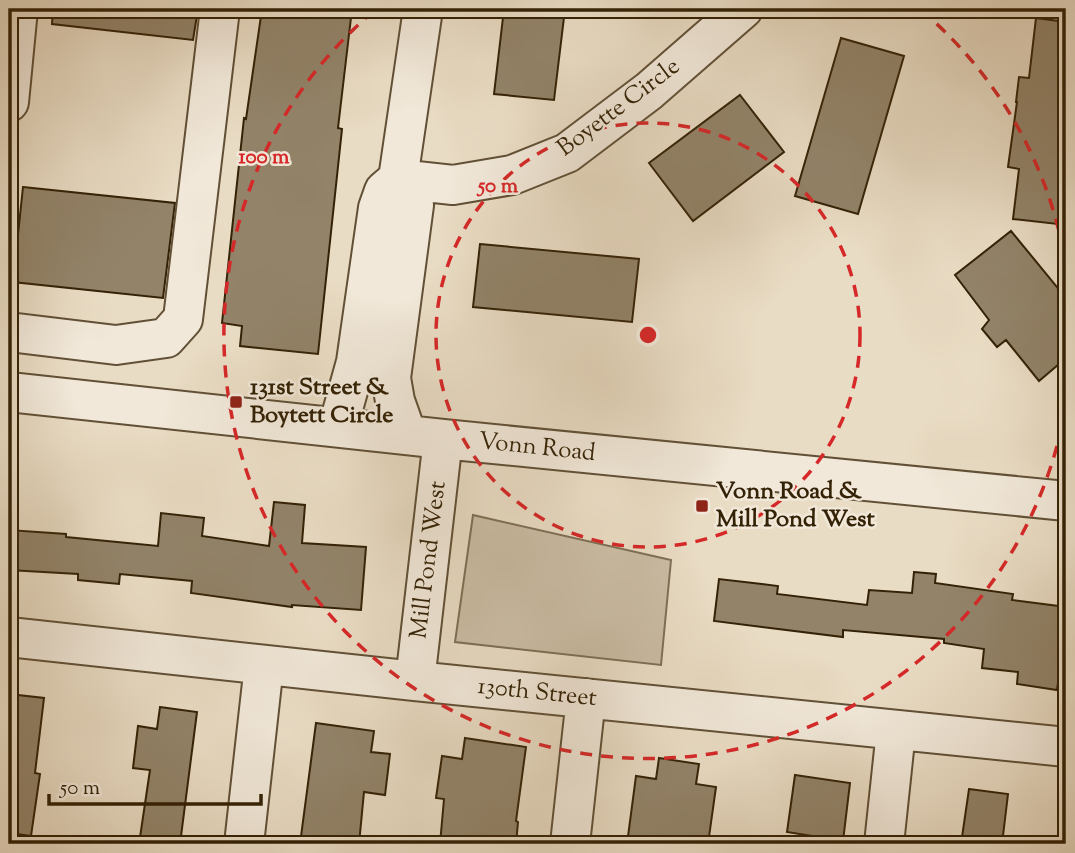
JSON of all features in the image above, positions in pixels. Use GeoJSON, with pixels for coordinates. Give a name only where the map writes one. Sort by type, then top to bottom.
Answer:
{"type":"FeatureCollection","features":[{"type":"Feature","properties":{"kind":"street"},"geometry":{"type":"LineString","coordinates":[[9,102],[18,9]]}},
{"type":"Feature","properties":{"kind":"street"},"geometry":{"type":"LineString","coordinates":[[9,332],[116,345],[166,338],[183,318],[220,9]]}},
{"type":"Feature","properties":{"kind":"street"},"geometry":{"type":"LineString","coordinates":[[338,427],[356,362],[378,208],[384,191],[398,179],[423,9]]}},
{"type":"Feature","properties":{"kind":"street","name":"Boyette Circle"},"geometry":{"type":"LineString","coordinates":[[398,179],[453,185],[512,175],[567,153],[649,91],[743,9]]}},
{"type":"Feature","properties":{"kind":"street"},"geometry":{"type":"LineString","coordinates":[[398,179],[410,192],[414,205],[391,378],[395,401],[425,437]]}},
{"type":"Feature","properties":{"kind":"street","name":"Vonn Road"},"geometry":{"type":"LineString","coordinates":[[9,392],[1066,501]]}},
{"type":"Feature","properties":{"kind":"street","name":"Mill Pond West"},"geometry":{"type":"LineString","coordinates":[[415,681],[425,437]]}},
{"type":"Feature","properties":{"kind":"street","name":"130th Street"},"geometry":{"type":"LineString","coordinates":[[9,637],[1066,747]]}},
{"type":"Feature","properties":{"kind":"street"},"geometry":{"type":"LineString","coordinates":[[244,844],[264,665]]}},
{"type":"Feature","properties":{"kind":"street"},"geometry":{"type":"LineString","coordinates":[[570,844],[586,698]]}},
{"type":"Feature","properties":{"kind":"street"},"geometry":{"type":"LineString","coordinates":[[884,844],[896,731]]}},
{"type":"Feature","properties":{"kind":"shaded area"},"geometry":{"type":"Polygon","coordinates":[[[473,515],[671,560],[661,665],[455,642],[473,515]]]}},
{"type":"Feature","properties":{"kind":"building"},"geometry":{"type":"Polygon","coordinates":[[[53,9],[198,9],[193,40],[52,24],[53,9]]]}},
{"type":"Feature","properties":{"kind":"building"},"geometry":{"type":"Polygon","coordinates":[[[262,9],[352,9],[338,128],[342,129],[318,354],[240,346],[242,326],[222,323],[244,118],[246,119],[262,9]]]}},
{"type":"Feature","properties":{"kind":"building"},"geometry":{"type":"Polygon","coordinates":[[[504,9],[565,9],[554,100],[494,94],[504,9]]]}},
{"type":"Feature","properties":{"kind":"building"},"geometry":{"type":"Polygon","coordinates":[[[1036,18],[1066,22],[1066,225],[1013,219],[1019,169],[1008,167],[1019,77],[1029,78],[1036,18]]]}},
{"type":"Feature","properties":{"kind":"building"},"geometry":{"type":"Polygon","coordinates":[[[841,38],[904,56],[858,214],[795,196],[841,38]]]}},
{"type":"Feature","properties":{"kind":"building"},"geometry":{"type":"Polygon","coordinates":[[[740,95],[784,152],[693,221],[649,163],[740,95]]]}},
{"type":"Feature","properties":{"kind":"building"},"geometry":{"type":"Polygon","coordinates":[[[23,187],[175,203],[163,298],[13,282],[23,187]]]}},
{"type":"Feature","properties":{"kind":"building"},"geometry":{"type":"Polygon","coordinates":[[[1011,231],[1066,298],[1066,358],[1039,381],[1006,340],[997,347],[982,329],[989,320],[955,275],[1011,231]]]}},
{"type":"Feature","properties":{"kind":"building"},"geometry":{"type":"Polygon","coordinates":[[[480,244],[639,259],[632,322],[473,307],[480,244]]]}},
{"type":"Feature","properties":{"kind":"building"},"geometry":{"type":"Polygon","coordinates":[[[274,502],[305,505],[302,543],[366,547],[361,610],[292,607],[191,593],[192,581],[120,574],[119,584],[78,580],[78,574],[9,570],[9,530],[66,534],[66,537],[158,546],[161,513],[204,518],[202,536],[269,546],[274,502]]]}},
{"type":"Feature","properties":{"kind":"building"},"geometry":{"type":"Polygon","coordinates":[[[914,572],[936,574],[935,583],[1013,594],[1012,600],[1066,607],[1066,670],[1060,669],[1057,690],[1017,684],[1018,672],[982,668],[984,649],[944,643],[944,639],[843,630],[843,637],[714,621],[719,579],[778,586],[777,594],[867,605],[869,590],[912,593],[914,572]]]}},
{"type":"Feature","properties":{"kind":"building"},"geometry":{"type":"Polygon","coordinates":[[[9,694],[44,698],[35,773],[40,774],[31,836],[9,833],[9,694]]]}},
{"type":"Feature","properties":{"kind":"building"},"geometry":{"type":"Polygon","coordinates":[[[160,707],[197,712],[180,844],[139,844],[150,770],[133,768],[138,726],[157,729],[160,707]]]}},
{"type":"Feature","properties":{"kind":"building"},"geometry":{"type":"Polygon","coordinates":[[[316,723],[374,731],[371,752],[390,754],[385,795],[364,792],[359,844],[300,844],[316,723]]]}},
{"type":"Feature","properties":{"kind":"building"},"geometry":{"type":"Polygon","coordinates":[[[465,738],[526,747],[516,821],[516,844],[440,844],[444,799],[436,798],[442,756],[462,759],[465,738]]]}},
{"type":"Feature","properties":{"kind":"building"},"geometry":{"type":"Polygon","coordinates":[[[659,758],[699,764],[696,784],[716,787],[708,844],[627,844],[636,776],[656,779],[659,758]]]}},
{"type":"Feature","properties":{"kind":"building"},"geometry":{"type":"Polygon","coordinates":[[[795,775],[850,783],[843,841],[787,832],[795,775]]]}},
{"type":"Feature","properties":{"kind":"building"},"geometry":{"type":"Polygon","coordinates":[[[969,789],[1008,794],[1002,844],[961,844],[969,789]]]}},
{"type":"Feature","properties":{"kind":"place","name":"131st Street & Boytett Circle"},"geometry":{"type":"Point","coordinates":[236,402]}},
{"type":"Feature","properties":{"kind":"place","name":"Vonn Road & Mill Pond West"},"geometry":{"type":"Point","coordinates":[702,506]}}]}
